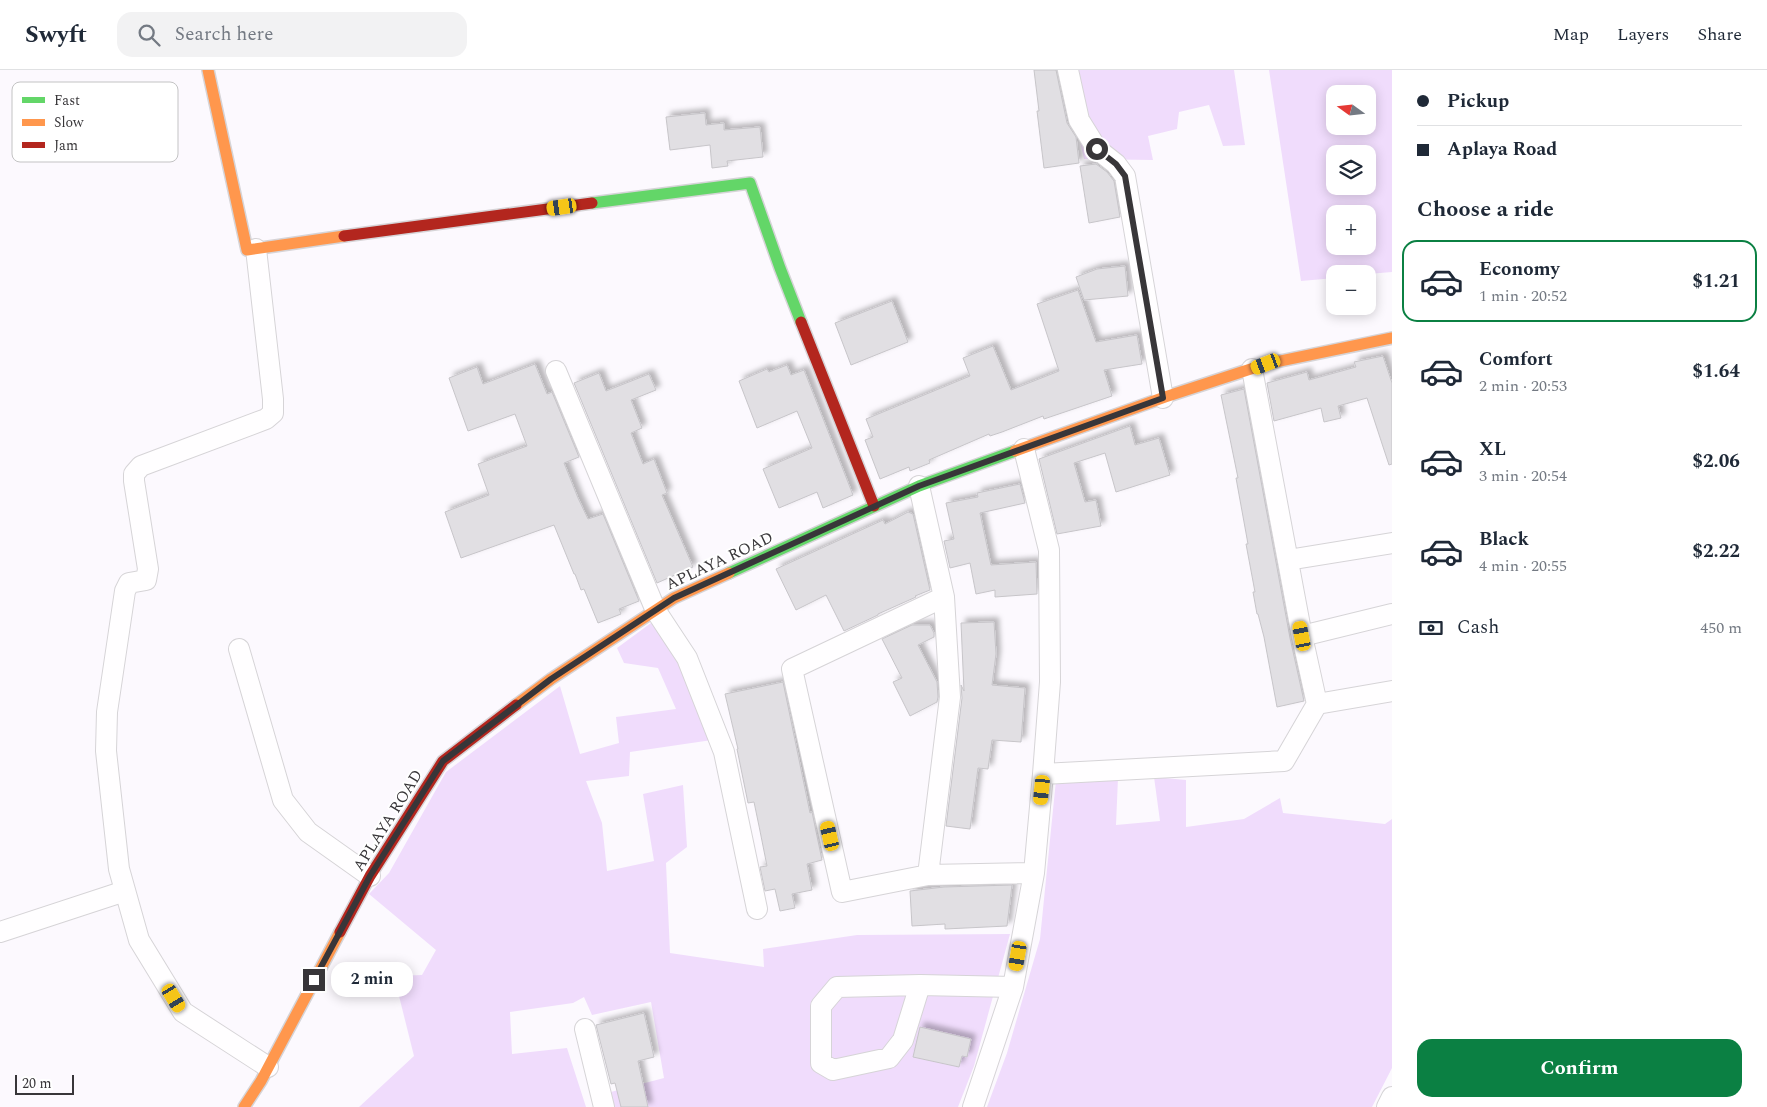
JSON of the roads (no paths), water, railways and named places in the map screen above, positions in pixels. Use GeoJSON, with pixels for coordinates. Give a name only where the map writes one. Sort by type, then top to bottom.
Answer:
{"type":"FeatureCollection","features":[{"type":"Feature","properties":{"kind":"street"},"geometry":{"type":"LineString","coordinates":[[208,70],[247,250],[750,183],[780,268],[874,506]]}},
{"type":"Feature","properties":{"kind":"street"},"geometry":{"type":"LineString","coordinates":[[1068,70],[1079,120],[1097,149],[1116,164],[1125,176],[1163,398]]}},
{"type":"Feature","properties":{"kind":"street"},"geometry":{"type":"LineString","coordinates":[[256,249],[274,399],[273,413],[266,419],[141,466],[134,474],[148,569],[146,580],[129,584],[125,591],[107,712],[106,751],[119,869],[139,940],[183,1012],[268,1067]]}},
{"type":"Feature","properties":{"kind":"street","name":"APLAYA ROAD"},"geometry":{"type":"LineString","coordinates":[[244,1107],[268,1067],[370,876],[443,761],[551,679],[674,598],[919,486],[1163,398],[1266,364],[1392,338]]}},
{"type":"Feature","properties":{"kind":"street"},"geometry":{"type":"LineString","coordinates":[[1043,774],[1284,761],[1317,704],[1302,636],[1252,369]]}},
{"type":"Feature","properties":{"kind":"street"},"geometry":{"type":"LineString","coordinates":[[556,371],[656,610],[687,658],[724,752],[757,909]]}},
{"type":"Feature","properties":{"kind":"street"},"geometry":{"type":"LineString","coordinates":[[973,1107],[1013,987],[1034,873],[1043,774],[1050,682],[1049,550],[1024,449]]}},
{"type":"Feature","properties":{"kind":"street"},"geometry":{"type":"LineString","coordinates":[[919,486],[944,597],[950,697],[928,875]]}},
{"type":"Feature","properties":{"kind":"street"},"geometry":{"type":"LineString","coordinates":[[1288,560],[1392,543]]}},
{"type":"Feature","properties":{"kind":"street"},"geometry":{"type":"LineString","coordinates":[[944,597],[792,669],[842,892],[928,875],[1034,873]]}},
{"type":"Feature","properties":{"kind":"street"},"geometry":{"type":"LineString","coordinates":[[1302,636],[1392,614]]}},
{"type":"Feature","properties":{"kind":"street"},"geometry":{"type":"LineString","coordinates":[[239,649],[283,800],[308,832],[370,876]]}},
{"type":"Feature","properties":{"kind":"street"},"geometry":{"type":"LineString","coordinates":[[1317,704],[1392,691]]}},
{"type":"Feature","properties":{"kind":"street"},"geometry":{"type":"LineString","coordinates":[[0,932],[125,891]]}},
{"type":"Feature","properties":{"kind":"street"},"geometry":{"type":"LineString","coordinates":[[920,985],[903,1040],[889,1058],[833,1070],[821,1063],[821,1006],[836,987],[920,985],[1013,987]]}},
{"type":"Feature","properties":{"kind":"street"},"geometry":{"type":"LineString","coordinates":[[585,1029],[604,1107]]}},
{"type":"Feature","properties":{"kind":"street"},"geometry":{"type":"LineString","coordinates":[[1387,1107],[1392,1097]]}}]}
